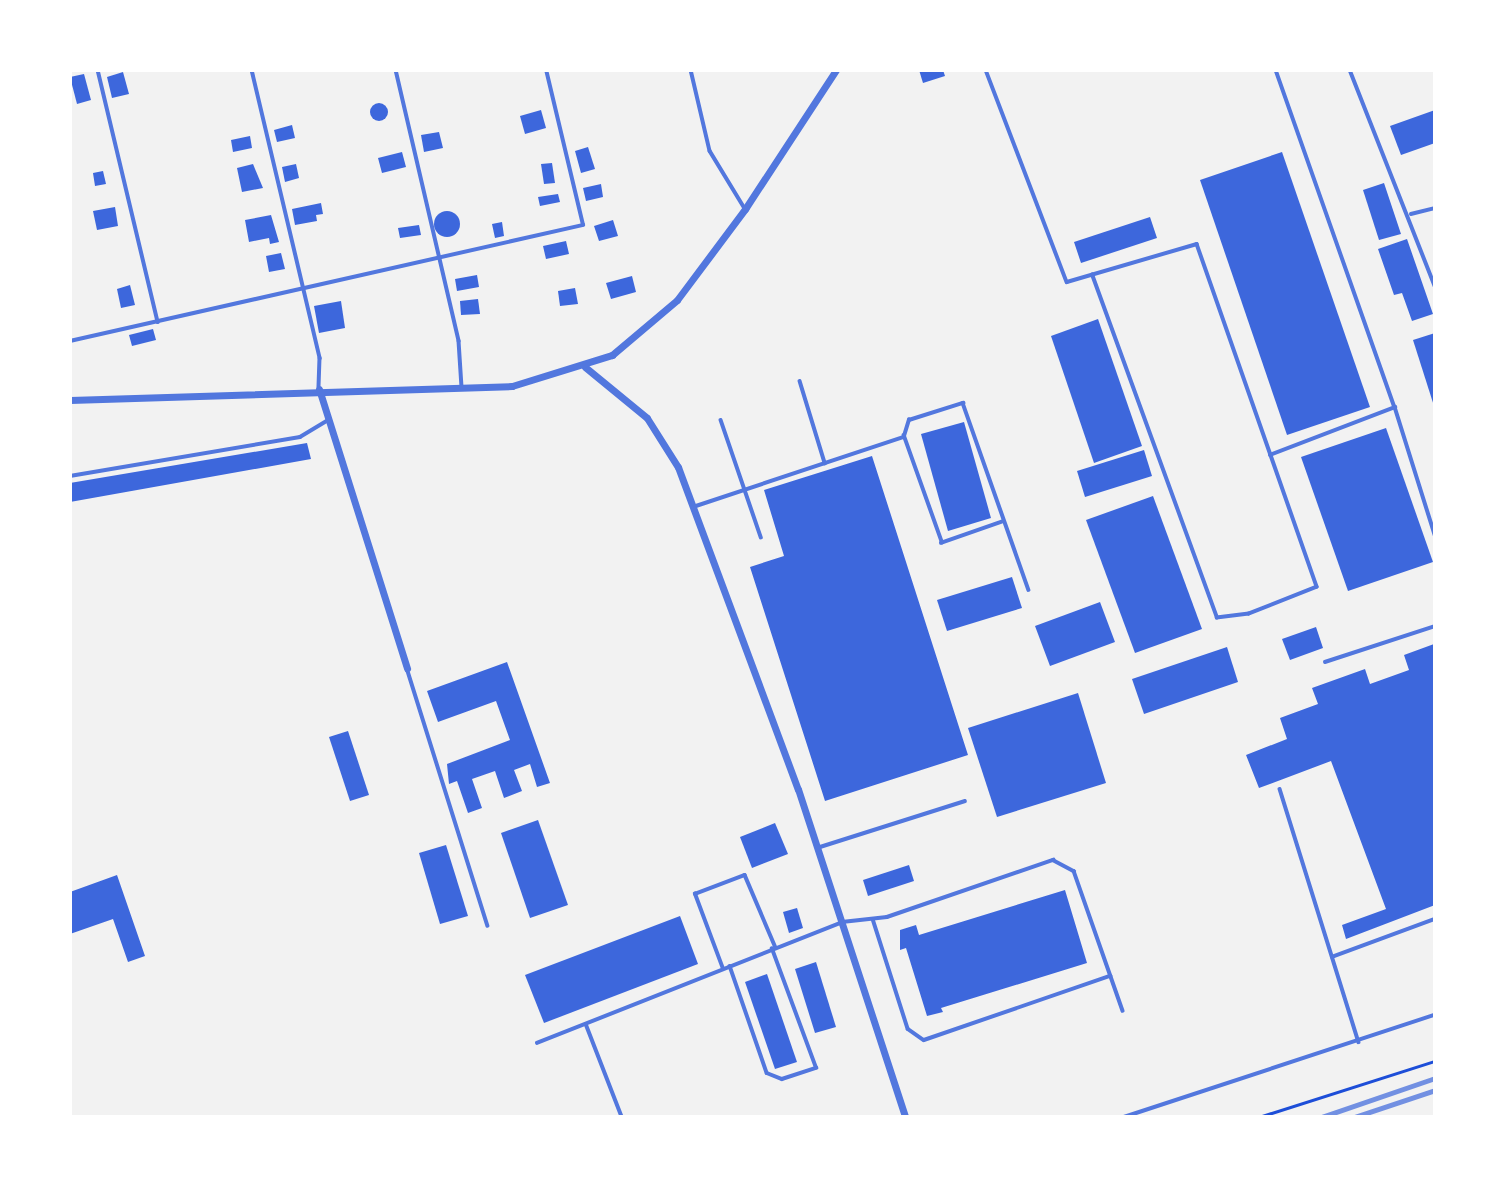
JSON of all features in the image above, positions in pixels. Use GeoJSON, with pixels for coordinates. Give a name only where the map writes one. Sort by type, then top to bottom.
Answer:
{"type":"FeatureCollection","features":[{"type":"Feature","properties":{"kind":"street"},"geometry":{"type":"LineString","coordinates":[[70,400],[319,389],[512,386],[585,367],[612,355],[640,335],[677,300],[745,209],[836,70]]}},
{"type":"Feature","properties":{"kind":"street"},"geometry":{"type":"LineString","coordinates":[[585,367],[647,418],[665,440],[693,507],[817,848],[905,1117]]}},
{"type":"Feature","properties":{"kind":"street"},"geometry":{"type":"LineString","coordinates":[[319,389],[407,668]]}},
{"type":"Feature","properties":{"kind":"lane"},"geometry":{"type":"LineString","coordinates":[[98,70],[158,322]]}},
{"type":"Feature","properties":{"kind":"lane"},"geometry":{"type":"LineString","coordinates":[[252,70],[320,358],[319,389]]}},
{"type":"Feature","properties":{"kind":"lane"},"geometry":{"type":"LineString","coordinates":[[396,70],[459,341],[462,387]]}},
{"type":"Feature","properties":{"kind":"lane"},"geometry":{"type":"LineString","coordinates":[[70,341],[583,225],[546,70]]}},
{"type":"Feature","properties":{"kind":"lane"},"geometry":{"type":"LineString","coordinates":[[691,70],[710,151],[745,209]]}},
{"type":"Feature","properties":{"kind":"lane"},"geometry":{"type":"LineString","coordinates":[[986,70],[1067,282],[1197,244],[1317,587],[1249,614],[1217,618],[1092,275]]}},
{"type":"Feature","properties":{"kind":"lane"},"geometry":{"type":"LineString","coordinates":[[1276,70],[1395,407],[1435,535]]}},
{"type":"Feature","properties":{"kind":"lane"},"geometry":{"type":"LineString","coordinates":[[1350,70],[1411,215],[1435,286]]}},
{"type":"Feature","properties":{"kind":"lane"},"geometry":{"type":"LineString","coordinates":[[1411,215],[1435,208]]}},
{"type":"Feature","properties":{"kind":"lane"},"geometry":{"type":"LineString","coordinates":[[800,381],[825,463]]}},
{"type":"Feature","properties":{"kind":"lane"},"geometry":{"type":"LineString","coordinates":[[1002,522],[942,543],[904,436],[909,420],[963,403],[1002,522],[1029,590]]}},
{"type":"Feature","properties":{"kind":"lane"},"geometry":{"type":"LineString","coordinates":[[1270,455],[1395,407]]}},
{"type":"Feature","properties":{"kind":"lane"},"geometry":{"type":"LineString","coordinates":[[70,476],[300,437],[329,420]]}},
{"type":"Feature","properties":{"kind":"lane"},"geometry":{"type":"LineString","coordinates":[[721,420],[761,537]]}},
{"type":"Feature","properties":{"kind":"lane"},"geometry":{"type":"LineString","coordinates":[[693,507],[904,436]]}},
{"type":"Feature","properties":{"kind":"lane"},"geometry":{"type":"LineString","coordinates":[[1325,662],[1435,626]]}},
{"type":"Feature","properties":{"kind":"lane"},"geometry":{"type":"LineString","coordinates":[[407,668],[488,926]]}},
{"type":"Feature","properties":{"kind":"lane"},"geometry":{"type":"LineString","coordinates":[[1280,789],[1359,1042]]}},
{"type":"Feature","properties":{"kind":"lane"},"geometry":{"type":"LineString","coordinates":[[817,848],[965,801]]}},
{"type":"Feature","properties":{"kind":"lane"},"geometry":{"type":"LineString","coordinates":[[537,1044],[842,922],[873,919],[1053,860],[1074,871],[1123,1011]]}},
{"type":"Feature","properties":{"kind":"lane"},"geometry":{"type":"LineString","coordinates":[[723,969],[695,894],[745,875],[816,1068],[782,1079],[767,1073],[730,966]]}},
{"type":"Feature","properties":{"kind":"lane"},"geometry":{"type":"LineString","coordinates":[[873,919],[908,1029],[924,1040],[1110,976]]}},
{"type":"Feature","properties":{"kind":"lane"},"geometry":{"type":"LineString","coordinates":[[1332,957],[1435,919]]}},
{"type":"Feature","properties":{"kind":"lane"},"geometry":{"type":"LineString","coordinates":[[1124,1117],[1435,1015]]}},
{"type":"Feature","properties":{"kind":"lane"},"geometry":{"type":"LineString","coordinates":[[586,1024],[622,1117]]}},
{"type":"Feature","properties":{"kind":"path"},"geometry":{"type":"LineString","coordinates":[[1259,1117],[1435,1061]]}},
{"type":"Feature","properties":{"kind":"building"},"geometry":{"type":"Polygon","coordinates":[[[919,70],[943,70],[945,76],[923,83],[919,70]]]}},
{"type":"Feature","properties":{"kind":"building"},"geometry":{"type":"Polygon","coordinates":[[[123,72],[129,94],[112,98],[107,77],[123,72]]]}},
{"type":"Feature","properties":{"kind":"building"},"geometry":{"type":"Polygon","coordinates":[[[84,74],[91,100],[77,104],[70,77],[84,74]]]}},
{"type":"Feature","properties":{"kind":"building"},"geometry":{"type":"Polygon","coordinates":[[[375,103],[383,103],[388,112],[386,119],[375,121],[370,116],[370,108],[375,103]]]}},
{"type":"Feature","properties":{"kind":"building"},"geometry":{"type":"Polygon","coordinates":[[[541,110],[546,128],[525,134],[520,116],[541,110]]]}},
{"type":"Feature","properties":{"kind":"building"},"geometry":{"type":"Polygon","coordinates":[[[1435,110],[1435,143],[1401,155],[1390,126],[1435,110]]]}},
{"type":"Feature","properties":{"kind":"building"},"geometry":{"type":"Polygon","coordinates":[[[292,125],[295,138],[277,142],[274,130],[292,125]]]}},
{"type":"Feature","properties":{"kind":"building"},"geometry":{"type":"Polygon","coordinates":[[[439,132],[443,148],[424,152],[421,135],[439,132]]]}},
{"type":"Feature","properties":{"kind":"building"},"geometry":{"type":"Polygon","coordinates":[[[250,136],[252,148],[233,152],[231,140],[250,136]]]}},
{"type":"Feature","properties":{"kind":"building"},"geometry":{"type":"Polygon","coordinates":[[[588,147],[595,169],[581,173],[575,151],[588,147]]]}},
{"type":"Feature","properties":{"kind":"building"},"geometry":{"type":"Polygon","coordinates":[[[402,152],[406,167],[382,173],[378,158],[402,152]]]}},
{"type":"Feature","properties":{"kind":"building"},"geometry":{"type":"Polygon","coordinates":[[[1282,152],[1370,407],[1287,435],[1200,180],[1282,152]]]}},
{"type":"Feature","properties":{"kind":"building"},"geometry":{"type":"Polygon","coordinates":[[[552,163],[555,183],[544,184],[541,164],[552,163]]]}},
{"type":"Feature","properties":{"kind":"building"},"geometry":{"type":"Polygon","coordinates":[[[253,164],[263,188],[242,192],[237,168],[253,164]]]}},
{"type":"Feature","properties":{"kind":"building"},"geometry":{"type":"Polygon","coordinates":[[[296,164],[299,178],[285,182],[282,167],[296,164]]]}},
{"type":"Feature","properties":{"kind":"building"},"geometry":{"type":"Polygon","coordinates":[[[103,171],[106,184],[95,186],[93,173],[103,171]]]}},
{"type":"Feature","properties":{"kind":"building"},"geometry":{"type":"Polygon","coordinates":[[[1384,183],[1401,234],[1379,240],[1363,190],[1384,183]]]}},
{"type":"Feature","properties":{"kind":"building"},"geometry":{"type":"Polygon","coordinates":[[[601,184],[603,197],[586,201],[583,188],[601,184]]]}},
{"type":"Feature","properties":{"kind":"building"},"geometry":{"type":"Polygon","coordinates":[[[558,194],[560,202],[540,206],[538,197],[558,194]]]}},
{"type":"Feature","properties":{"kind":"building"},"geometry":{"type":"Polygon","coordinates":[[[321,203],[323,214],[316,215],[317,221],[295,225],[292,209],[321,203]]]}},
{"type":"Feature","properties":{"kind":"building"},"geometry":{"type":"Polygon","coordinates":[[[115,207],[118,226],[97,230],[93,211],[115,207]]]}},
{"type":"Feature","properties":{"kind":"building"},"geometry":{"type":"Polygon","coordinates":[[[447,211],[456,215],[460,224],[456,233],[447,237],[438,233],[434,224],[438,215],[447,211]]]}},
{"type":"Feature","properties":{"kind":"building"},"geometry":{"type":"Polygon","coordinates":[[[271,215],[279,242],[270,244],[269,238],[249,242],[245,220],[271,215]]]}},
{"type":"Feature","properties":{"kind":"building"},"geometry":{"type":"Polygon","coordinates":[[[1150,217],[1157,238],[1081,263],[1074,242],[1150,217]]]}},
{"type":"Feature","properties":{"kind":"building"},"geometry":{"type":"Polygon","coordinates":[[[613,220],[618,236],[599,241],[594,226],[613,220]]]}},
{"type":"Feature","properties":{"kind":"building"},"geometry":{"type":"Polygon","coordinates":[[[502,222],[504,236],[495,238],[492,224],[502,222]]]}},
{"type":"Feature","properties":{"kind":"building"},"geometry":{"type":"Polygon","coordinates":[[[419,225],[421,235],[400,238],[398,228],[419,225]]]}},
{"type":"Feature","properties":{"kind":"building"},"geometry":{"type":"Polygon","coordinates":[[[1407,239],[1433,314],[1412,321],[1402,293],[1394,295],[1378,249],[1407,239]]]}},
{"type":"Feature","properties":{"kind":"building"},"geometry":{"type":"Polygon","coordinates":[[[566,241],[569,254],[546,259],[543,246],[566,241]]]}},
{"type":"Feature","properties":{"kind":"building"},"geometry":{"type":"Polygon","coordinates":[[[281,253],[285,269],[269,272],[266,256],[281,253]]]}},
{"type":"Feature","properties":{"kind":"building"},"geometry":{"type":"Polygon","coordinates":[[[477,275],[479,287],[457,291],[455,279],[477,275]]]}},
{"type":"Feature","properties":{"kind":"building"},"geometry":{"type":"Polygon","coordinates":[[[632,276],[636,292],[611,299],[606,283],[632,276]]]}},
{"type":"Feature","properties":{"kind":"building"},"geometry":{"type":"Polygon","coordinates":[[[130,285],[135,305],[121,308],[117,289],[130,285]]]}},
{"type":"Feature","properties":{"kind":"building"},"geometry":{"type":"Polygon","coordinates":[[[575,288],[578,304],[560,306],[558,291],[575,288]]]}},
{"type":"Feature","properties":{"kind":"building"},"geometry":{"type":"Polygon","coordinates":[[[478,299],[480,314],[461,315],[460,301],[478,299]]]}},
{"type":"Feature","properties":{"kind":"building"},"geometry":{"type":"Polygon","coordinates":[[[341,301],[345,328],[319,333],[314,306],[341,301]]]}},
{"type":"Feature","properties":{"kind":"building"},"geometry":{"type":"Polygon","coordinates":[[[1098,319],[1142,446],[1094,463],[1051,336],[1098,319]]]}},
{"type":"Feature","properties":{"kind":"building"},"geometry":{"type":"Polygon","coordinates":[[[153,329],[156,340],[132,346],[129,335],[153,329]]]}},
{"type":"Feature","properties":{"kind":"building"},"geometry":{"type":"Polygon","coordinates":[[[1435,333],[1435,406],[1434,406],[1413,340],[1435,333]]]}},
{"type":"Feature","properties":{"kind":"building"},"geometry":{"type":"Polygon","coordinates":[[[964,422],[991,518],[948,531],[921,434],[964,422]]]}},
{"type":"Feature","properties":{"kind":"building"},"geometry":{"type":"Polygon","coordinates":[[[1386,428],[1433,562],[1348,591],[1301,457],[1386,428]]]}},
{"type":"Feature","properties":{"kind":"building"},"geometry":{"type":"Polygon","coordinates":[[[307,443],[311,459],[70,502],[70,483],[307,443]]]}},
{"type":"Feature","properties":{"kind":"building"},"geometry":{"type":"Polygon","coordinates":[[[1144,450],[1152,476],[1085,497],[1077,471],[1144,450]]]}},
{"type":"Feature","properties":{"kind":"building"},"geometry":{"type":"Polygon","coordinates":[[[872,456],[968,755],[825,801],[750,567],[784,556],[764,490],[872,456]]]}},
{"type":"Feature","properties":{"kind":"building"},"geometry":{"type":"Polygon","coordinates":[[[1153,496],[1202,629],[1135,653],[1086,520],[1153,496]]]}},
{"type":"Feature","properties":{"kind":"building"},"geometry":{"type":"Polygon","coordinates":[[[1012,577],[1022,608],[947,631],[937,600],[1012,577]]]}},
{"type":"Feature","properties":{"kind":"building"},"geometry":{"type":"Polygon","coordinates":[[[1100,602],[1115,642],[1050,666],[1035,626],[1100,602]]]}},
{"type":"Feature","properties":{"kind":"building"},"geometry":{"type":"Polygon","coordinates":[[[1316,627],[1323,648],[1290,660],[1282,639],[1316,627]]]}},
{"type":"Feature","properties":{"kind":"building"},"geometry":{"type":"Polygon","coordinates":[[[1434,644],[1435,905],[1346,939],[1342,925],[1386,909],[1331,761],[1259,788],[1246,755],[1287,739],[1280,718],[1318,704],[1312,688],[1365,669],[1370,684],[1409,670],[1404,655],[1434,644]]]}},
{"type":"Feature","properties":{"kind":"building"},"geometry":{"type":"Polygon","coordinates":[[[1227,647],[1238,682],[1144,714],[1132,679],[1227,647]]]}},
{"type":"Feature","properties":{"kind":"building"},"geometry":{"type":"Polygon","coordinates":[[[507,662],[550,783],[537,787],[530,764],[514,770],[522,791],[504,798],[495,771],[472,779],[482,808],[468,813],[457,781],[449,784],[447,764],[510,740],[496,701],[438,722],[427,691],[507,662]]]}},
{"type":"Feature","properties":{"kind":"building"},"geometry":{"type":"Polygon","coordinates":[[[1078,693],[1106,783],[997,817],[968,728],[1078,693]]]}},
{"type":"Feature","properties":{"kind":"building"},"geometry":{"type":"Polygon","coordinates":[[[348,731],[369,795],[350,801],[329,737],[348,731]]]}},
{"type":"Feature","properties":{"kind":"building"},"geometry":{"type":"Polygon","coordinates":[[[538,820],[568,905],[530,918],[501,833],[538,820]]]}},
{"type":"Feature","properties":{"kind":"building"},"geometry":{"type":"Polygon","coordinates":[[[775,823],[788,854],[752,868],[740,837],[775,823]]]}},
{"type":"Feature","properties":{"kind":"building"},"geometry":{"type":"Polygon","coordinates":[[[446,845],[468,916],[440,924],[419,853],[446,845]]]}},
{"type":"Feature","properties":{"kind":"building"},"geometry":{"type":"Polygon","coordinates":[[[909,865],[914,881],[868,896],[863,880],[909,865]]]}},
{"type":"Feature","properties":{"kind":"building"},"geometry":{"type":"Polygon","coordinates":[[[117,875],[145,956],[128,962],[113,919],[70,934],[70,892],[117,875]]]}},
{"type":"Feature","properties":{"kind":"building"},"geometry":{"type":"Polygon","coordinates":[[[1065,890],[1087,963],[941,1008],[943,1012],[927,1016],[906,948],[900,950],[900,930],[916,925],[919,935],[1065,890]]]}},
{"type":"Feature","properties":{"kind":"building"},"geometry":{"type":"Polygon","coordinates":[[[797,908],[803,928],[789,933],[783,912],[797,908]]]}},
{"type":"Feature","properties":{"kind":"building"},"geometry":{"type":"Polygon","coordinates":[[[680,916],[698,964],[544,1023],[525,975],[680,916]]]}},
{"type":"Feature","properties":{"kind":"building"},"geometry":{"type":"Polygon","coordinates":[[[816,962],[836,1027],[815,1033],[795,969],[816,962]]]}},
{"type":"Feature","properties":{"kind":"building"},"geometry":{"type":"Polygon","coordinates":[[[767,974],[797,1062],[775,1069],[745,982],[767,974]]]}},
{"type":"Feature","properties":{"kind":"railway"},"geometry":{"type":"LineString","coordinates":[[1322,1117],[1435,1078]]}},
{"type":"Feature","properties":{"kind":"railway"},"geometry":{"type":"LineString","coordinates":[[1355,1117],[1435,1090]]}}]}
